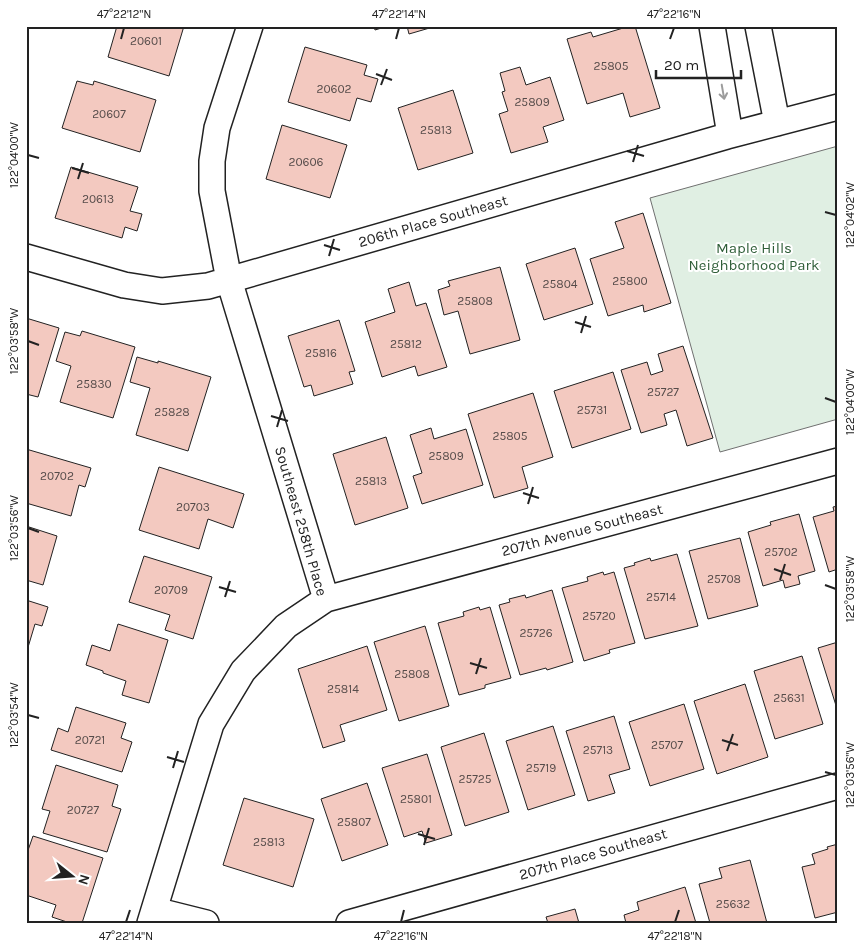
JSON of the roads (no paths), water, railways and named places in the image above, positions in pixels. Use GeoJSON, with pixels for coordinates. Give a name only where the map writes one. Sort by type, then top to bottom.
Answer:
{"type":"FeatureCollection","features":[{"type":"Feature","properties":{"kind":"street","name":"Southeast 258th Place"},"geometry":{"type":"LineString","coordinates":[[152,917],[211,724],[243,671],[286,626],[326,599],[229,280],[212,191],[212,161],[217,128],[250,26]]}},
{"type":"Feature","properties":{"kind":"street"},"geometry":{"type":"LineString","coordinates":[[712,26],[730,135]]}},
{"type":"Feature","properties":{"kind":"street"},"geometry":{"type":"LineString","coordinates":[[758,26],[777,123]]}},
{"type":"Feature","properties":{"kind":"street","name":"206th Place Southeast"},"geometry":{"type":"LineString","coordinates":[[26,257],[124,285],[162,291],[208,286],[730,135],[838,107]]}},
{"type":"Feature","properties":{"kind":"street","name":"207th Avenue Southeast"},"geometry":{"type":"LineString","coordinates":[[326,599],[838,460]]}},
{"type":"Feature","properties":{"kind":"street","name":"207th Place Southeast"},"geometry":{"type":"LineString","coordinates":[[349,923],[838,786]]}},
{"type":"Feature","properties":{"kind":"street"},"geometry":{"type":"LineString","coordinates":[[152,917],[206,923]]}},
{"type":"Feature","properties":{"kind":"park label","name":"Maple Hills Neighborhood Park"},"geometry":{"type":"Point","coordinates":[754,256]}}]}
